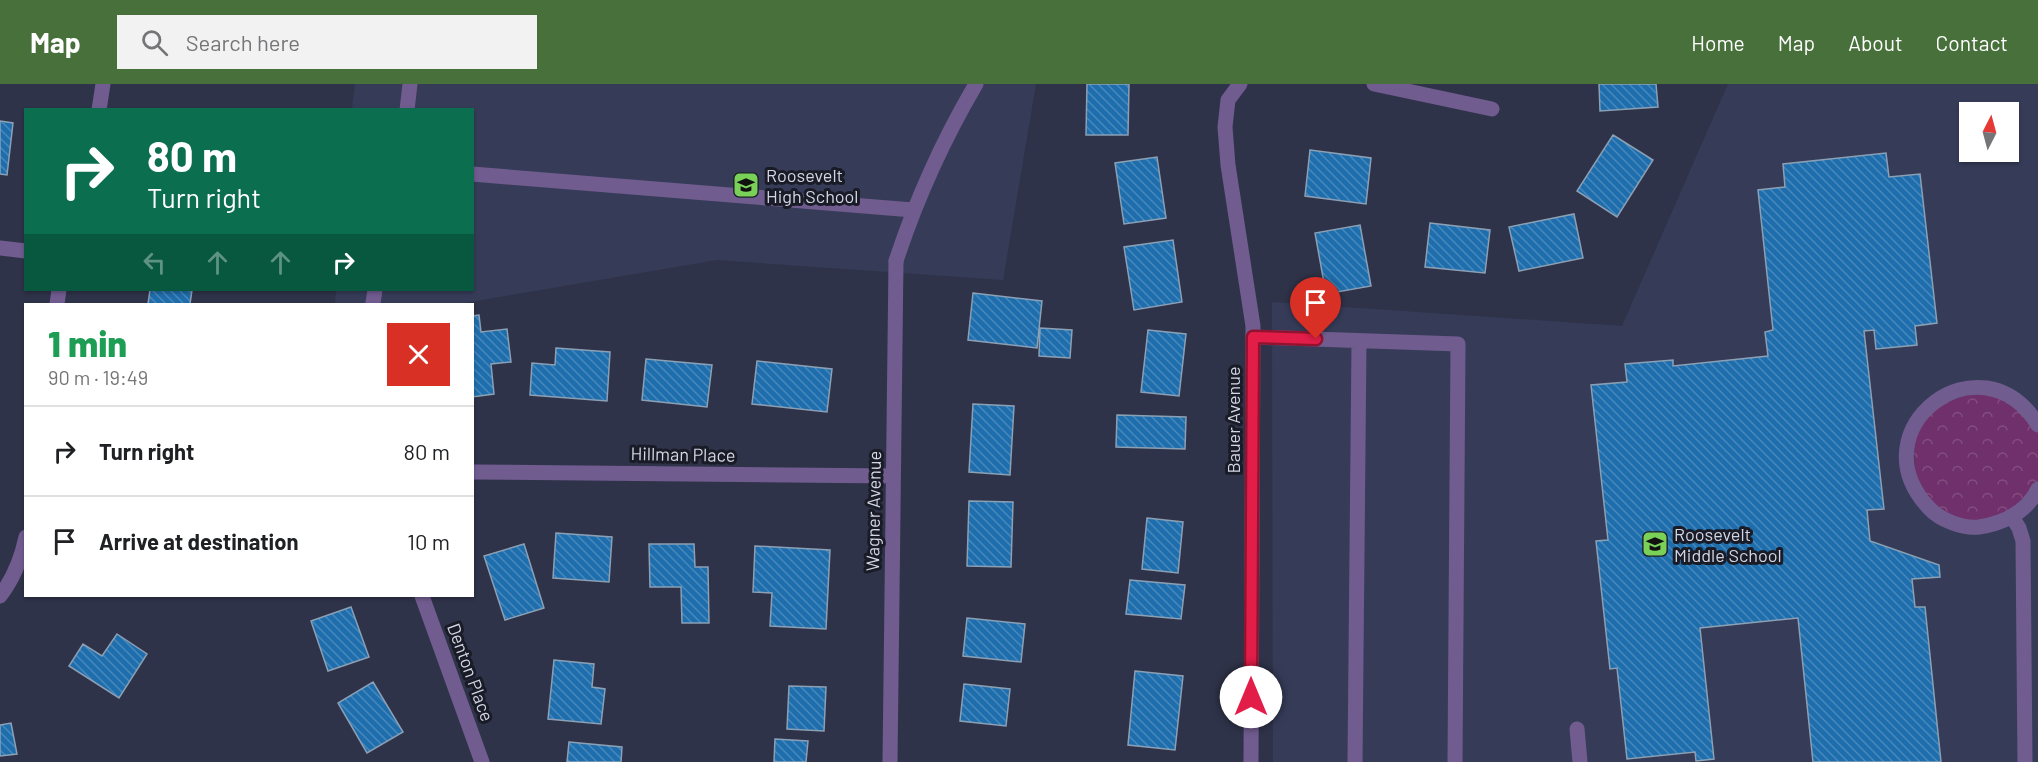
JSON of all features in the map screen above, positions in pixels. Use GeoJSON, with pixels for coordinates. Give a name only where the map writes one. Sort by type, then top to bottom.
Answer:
{"type":"FeatureCollection","features":[{"type":"Feature","properties":{"kind":"street"},"geometry":{"type":"LineString","coordinates":[[99,108],[103,84]]}},
{"type":"Feature","properties":{"kind":"street"},"geometry":{"type":"LineString","coordinates":[[407,108],[410,84]]}},
{"type":"Feature","properties":{"kind":"street","name":"Wagner Avenue"},"geometry":{"type":"LineString","coordinates":[[890,762],[896,261],[913,210],[951,128],[976,84]]}},
{"type":"Feature","properties":{"kind":"street","name":"Bauer Avenue"},"geometry":{"type":"LineString","coordinates":[[1240,84],[1228,100],[1225,127],[1228,165],[1253,337],[1251,762]]}},
{"type":"Feature","properties":{"kind":"street"},"geometry":{"type":"LineString","coordinates":[[1374,84],[1492,109]]}},
{"type":"Feature","properties":{"kind":"street"},"geometry":{"type":"LineString","coordinates":[[474,174],[913,210]]}},
{"type":"Feature","properties":{"kind":"street"},"geometry":{"type":"LineString","coordinates":[[0,248],[24,251]]}},
{"type":"Feature","properties":{"kind":"street"},"geometry":{"type":"LineString","coordinates":[[1253,337],[1458,344],[1455,762]]}},
{"type":"Feature","properties":{"kind":"street"},"geometry":{"type":"LineString","coordinates":[[1355,762],[1359,341]]}},
{"type":"Feature","properties":{"kind":"street"},"geometry":{"type":"LineString","coordinates":[[2038,425],[2029,411],[2011,396],[1989,388],[1966,388],[1944,395],[1925,409],[1913,428],[1907,450],[1908,472],[1916,494],[1932,511],[1952,522],[1974,527],[1997,524],[2018,514],[2034,498],[2038,489]]}},
{"type":"Feature","properties":{"kind":"street","name":"Hillman Place"},"geometry":{"type":"LineString","coordinates":[[474,471],[892,476]]}},
{"type":"Feature","properties":{"kind":"street"},"geometry":{"type":"LineString","coordinates":[[2012,517],[2023,541],[2025,762]]}},
{"type":"Feature","properties":{"kind":"street"},"geometry":{"type":"LineString","coordinates":[[0,596],[13,579],[24,546]]}},
{"type":"Feature","properties":{"kind":"street","name":"Denton Place"},"geometry":{"type":"LineString","coordinates":[[422,597],[482,762]]}},
{"type":"Feature","properties":{"kind":"street"},"geometry":{"type":"LineString","coordinates":[[1577,729],[1580,762]]}},
{"type":"Feature","properties":{"kind":"shaded area","name":"Roosevelt High School"},"geometry":{"type":"Polygon","coordinates":[[[355,84],[1036,84],[1003,280],[717,260],[464,303],[335,303],[336,291],[474,291],[474,108],[352,108],[355,84]]]}},
{"type":"Feature","properties":{"kind":"shaded area","name":"Roosevelt Middle School"},"geometry":{"type":"Polygon","coordinates":[[[1728,84],[2038,84],[2038,762],[1273,762],[1272,302],[1622,326],[1728,84]]]}},
{"type":"Feature","properties":{"kind":"green space"},"geometry":{"type":"Polygon","coordinates":[[[1989,388],[2038,425],[2038,489],[1997,524],[1951,522],[1916,494],[1913,428],[1925,409],[1989,388]]]}},
{"type":"Feature","properties":{"kind":"building"},"geometry":{"type":"Polygon","coordinates":[[[1087,84],[1129,84],[1128,135],[1086,135],[1087,84]]]}},
{"type":"Feature","properties":{"kind":"building"},"geometry":{"type":"Polygon","coordinates":[[[1599,84],[1656,84],[1658,107],[1600,111],[1599,84]]]}},
{"type":"Feature","properties":{"kind":"building"},"geometry":{"type":"Polygon","coordinates":[[[0,121],[13,123],[7,175],[0,174],[0,121]]]}},
{"type":"Feature","properties":{"kind":"building"},"geometry":{"type":"Polygon","coordinates":[[[1613,135],[1653,160],[1617,217],[1577,191],[1613,135]]]}},
{"type":"Feature","properties":{"kind":"building"},"geometry":{"type":"Polygon","coordinates":[[[1310,150],[1371,158],[1366,204],[1305,196],[1310,150]]]}},
{"type":"Feature","properties":{"kind":"building"},"geometry":{"type":"Polygon","coordinates":[[[1886,153],[1889,177],[1920,174],[1937,323],[1915,326],[1917,345],[1876,349],[1874,330],[1864,331],[1884,509],[1867,510],[1870,541],[1939,565],[1940,577],[1912,579],[1915,607],[1925,607],[1941,762],[1813,762],[1798,618],[1700,628],[1714,759],[1696,761],[1695,752],[1627,759],[1617,668],[1610,669],[1596,541],[1608,540],[1591,385],[1627,382],[1625,364],[1673,360],[1673,366],[1768,356],[1765,332],[1773,330],[1758,190],[1785,187],[1783,164],[1886,153]]]}},
{"type":"Feature","properties":{"kind":"building"},"geometry":{"type":"Polygon","coordinates":[[[1157,157],[1166,218],[1124,224],[1115,163],[1157,157]]]}},
{"type":"Feature","properties":{"kind":"building"},"geometry":{"type":"Polygon","coordinates":[[[1574,214],[1583,258],[1519,271],[1509,227],[1574,214]]]}},
{"type":"Feature","properties":{"kind":"building"},"geometry":{"type":"Polygon","coordinates":[[[1430,223],[1490,230],[1485,273],[1425,267],[1430,223]]]}},
{"type":"Feature","properties":{"kind":"building"},"geometry":{"type":"Polygon","coordinates":[[[1360,225],[1371,286],[1326,294],[1315,233],[1360,225]]]}},
{"type":"Feature","properties":{"kind":"building"},"geometry":{"type":"Polygon","coordinates":[[[1173,240],[1182,302],[1134,310],[1124,247],[1173,240]]]}},
{"type":"Feature","properties":{"kind":"building"},"geometry":{"type":"Polygon","coordinates":[[[150,291],[192,291],[190,303],[148,303],[150,291]]]}},
{"type":"Feature","properties":{"kind":"building"},"geometry":{"type":"Polygon","coordinates":[[[973,293],[1042,301],[1037,348],[968,340],[973,293]]]}},
{"type":"Feature","properties":{"kind":"building"},"geometry":{"type":"Polygon","coordinates":[[[479,315],[481,332],[507,329],[511,362],[491,364],[494,394],[474,397],[474,316],[479,315]]]}},
{"type":"Feature","properties":{"kind":"building"},"geometry":{"type":"Polygon","coordinates":[[[1040,328],[1072,330],[1070,358],[1039,356],[1040,328]]]}},
{"type":"Feature","properties":{"kind":"building"},"geometry":{"type":"Polygon","coordinates":[[[1148,330],[1186,334],[1179,396],[1141,392],[1148,330]]]}},
{"type":"Feature","properties":{"kind":"building"},"geometry":{"type":"Polygon","coordinates":[[[556,348],[610,352],[607,401],[530,395],[532,363],[555,365],[556,348]]]}},
{"type":"Feature","properties":{"kind":"building"},"geometry":{"type":"Polygon","coordinates":[[[646,359],[712,365],[707,407],[642,400],[646,359]]]}},
{"type":"Feature","properties":{"kind":"building"},"geometry":{"type":"Polygon","coordinates":[[[757,361],[832,369],[827,412],[752,404],[757,361]]]}},
{"type":"Feature","properties":{"kind":"building"},"geometry":{"type":"Polygon","coordinates":[[[973,404],[1014,406],[1010,475],[969,472],[973,404]]]}},
{"type":"Feature","properties":{"kind":"building"},"geometry":{"type":"Polygon","coordinates":[[[1117,415],[1186,417],[1185,449],[1116,447],[1117,415]]]}},
{"type":"Feature","properties":{"kind":"building"},"geometry":{"type":"Polygon","coordinates":[[[969,501],[1013,502],[1011,567],[967,566],[969,501]]]}},
{"type":"Feature","properties":{"kind":"building"},"geometry":{"type":"Polygon","coordinates":[[[1147,518],[1183,522],[1178,573],[1142,569],[1147,518]]]}},
{"type":"Feature","properties":{"kind":"building"},"geometry":{"type":"Polygon","coordinates":[[[556,533],[612,537],[609,582],[553,578],[556,533]]]}},
{"type":"Feature","properties":{"kind":"building"},"geometry":{"type":"Polygon","coordinates":[[[524,544],[544,608],[505,620],[484,556],[524,544]]]}},
{"type":"Feature","properties":{"kind":"building"},"geometry":{"type":"Polygon","coordinates":[[[649,544],[694,544],[695,567],[708,567],[709,623],[682,623],[681,587],[650,587],[649,544]]]}},
{"type":"Feature","properties":{"kind":"building"},"geometry":{"type":"Polygon","coordinates":[[[755,546],[830,550],[826,629],[770,626],[772,593],[753,592],[755,546]]]}},
{"type":"Feature","properties":{"kind":"building"},"geometry":{"type":"Polygon","coordinates":[[[1130,580],[1185,585],[1181,619],[1126,614],[1130,580]]]}},
{"type":"Feature","properties":{"kind":"building"},"geometry":{"type":"Polygon","coordinates":[[[351,607],[369,657],[328,671],[311,621],[351,607]]]}},
{"type":"Feature","properties":{"kind":"building"},"geometry":{"type":"Polygon","coordinates":[[[967,618],[1025,624],[1021,662],[963,656],[967,618]]]}},
{"type":"Feature","properties":{"kind":"building"},"geometry":{"type":"Polygon","coordinates":[[[117,634],[147,654],[119,698],[69,666],[83,644],[102,656],[117,634]]]}},
{"type":"Feature","properties":{"kind":"building"},"geometry":{"type":"Polygon","coordinates":[[[554,660],[594,664],[592,687],[605,689],[601,724],[548,719],[554,660]]]}},
{"type":"Feature","properties":{"kind":"building"},"geometry":{"type":"Polygon","coordinates":[[[1135,671],[1183,676],[1175,750],[1128,745],[1135,671]]]}},
{"type":"Feature","properties":{"kind":"building"},"geometry":{"type":"Polygon","coordinates":[[[373,682],[403,732],[367,753],[338,703],[373,682]]]}},
{"type":"Feature","properties":{"kind":"building"},"geometry":{"type":"Polygon","coordinates":[[[964,684],[1010,689],[1006,726],[960,721],[964,684]]]}},
{"type":"Feature","properties":{"kind":"building"},"geometry":{"type":"Polygon","coordinates":[[[789,686],[826,687],[824,731],[787,729],[789,686]]]}},
{"type":"Feature","properties":{"kind":"building"},"geometry":{"type":"Polygon","coordinates":[[[11,723],[17,754],[0,756],[0,725],[11,723]]]}},
{"type":"Feature","properties":{"kind":"building"},"geometry":{"type":"Polygon","coordinates":[[[775,739],[808,741],[806,762],[774,762],[775,739]]]}},
{"type":"Feature","properties":{"kind":"building"},"geometry":{"type":"Polygon","coordinates":[[[569,742],[622,747],[621,762],[567,762],[569,742]]]}},
{"type":"Feature","properties":{"kind":"place","name":"Roosevelt High School"},"geometry":{"type":"Point","coordinates":[746,185]}},
{"type":"Feature","properties":{"kind":"place","name":"Roosevelt Middle School"},"geometry":{"type":"Point","coordinates":[1655,544]}},
{"type":"Feature","properties":{"kind":"route"},"geometry":{"type":"LineString","coordinates":[[1251,697],[1253,337],[1316,339]]}}]}
